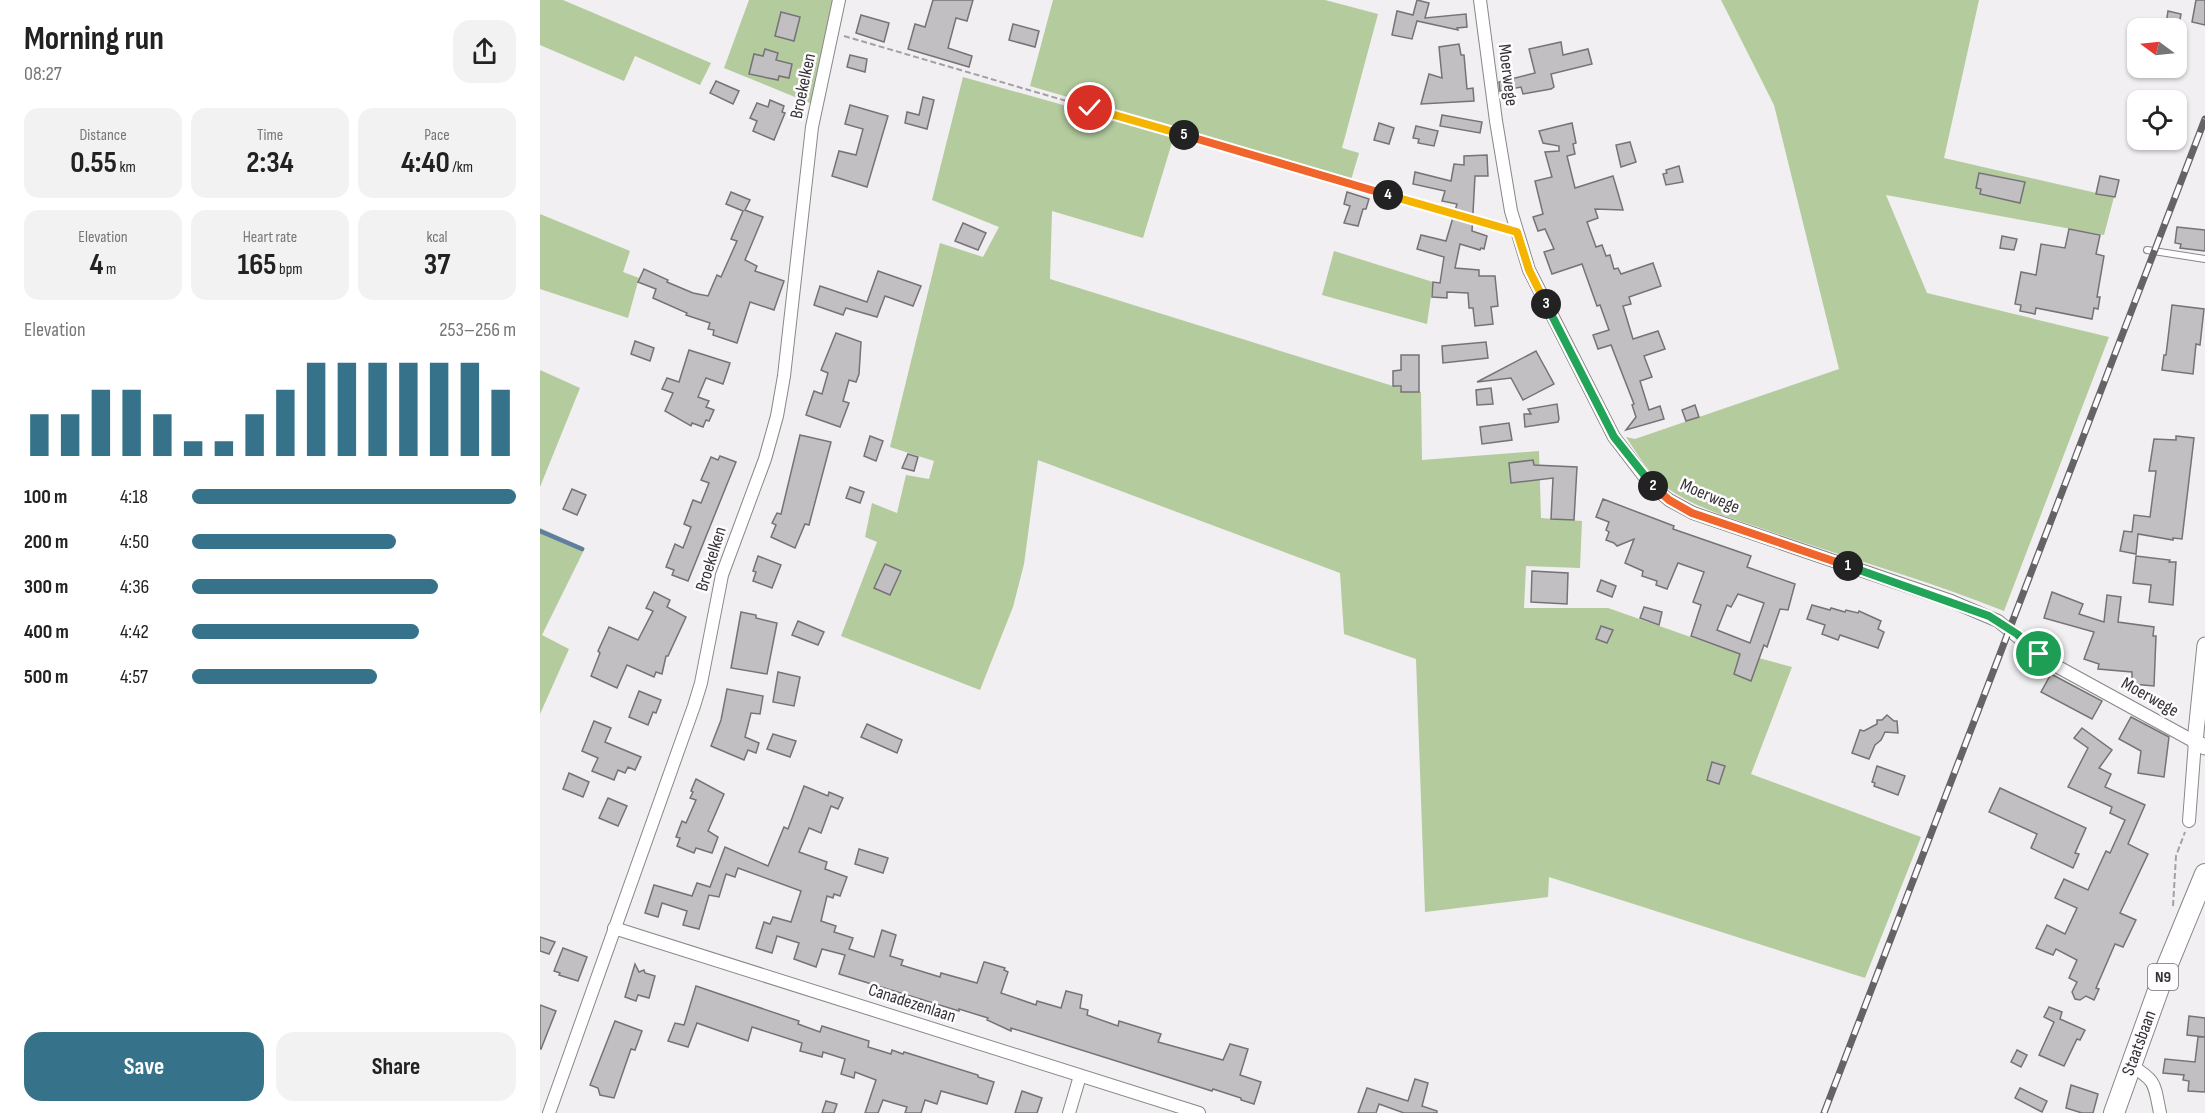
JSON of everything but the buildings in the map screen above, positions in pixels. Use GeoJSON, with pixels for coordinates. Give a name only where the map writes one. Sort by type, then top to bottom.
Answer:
{"type":"FeatureCollection","features":[{"type":"Feature","properties":{"kind":"main road","name":"Staatsbaan"},"geometry":{"type":"LineString","coordinates":[[2114,1113],[2130,1065],[2205,874]]}},
{"type":"Feature","properties":{"kind":"street","name":"Broekelken"},"geometry":{"type":"LineString","coordinates":[[549,1113],[694,706],[701,683],[722,575],[765,459],[777,416],[784,376],[812,127],[839,0]]}},
{"type":"Feature","properties":{"kind":"street","name":"Moerwege"},"geometry":{"type":"LineString","coordinates":[[1480,0],[1511,211],[1529,270],[1614,437],[1650,484],[1669,500],[1692,513],[1989,616],[2017,634],[2049,662],[2200,744]]}},
{"type":"Feature","properties":{"kind":"street"},"geometry":{"type":"LineString","coordinates":[[2188,821],[2200,744],[2205,645]]}},
{"type":"Feature","properties":{"kind":"street","name":"Canadezenlaan"},"geometry":{"type":"LineString","coordinates":[[614,928],[1199,1113]]}},
{"type":"Feature","properties":{"kind":"street"},"geometry":{"type":"LineString","coordinates":[[2130,1065],[2144,1073],[2154,1083],[2160,1113]]}},
{"type":"Feature","properties":{"kind":"street"},"geometry":{"type":"LineString","coordinates":[[1069,1113],[1080,1076]]}},
{"type":"Feature","properties":{"kind":"lane"},"geometry":{"type":"LineString","coordinates":[[2147,250],[2205,259]]}},
{"type":"Feature","properties":{"kind":"path"},"geometry":{"type":"LineString","coordinates":[[833,33],[1517,232]]}},
{"type":"Feature","properties":{"kind":"path"},"geometry":{"type":"LineString","coordinates":[[2173,914],[2176,856],[2188,821]]}},
{"type":"Feature","properties":{"kind":"green space"},"geometry":{"type":"Polygon","coordinates":[[[540,0],[563,0],[711,63],[700,85],[635,56],[624,81],[540,45],[540,0]]]}},
{"type":"Feature","properties":{"kind":"green space"},"geometry":{"type":"Polygon","coordinates":[[[749,0],[834,0],[812,104],[724,68],[749,0]]]}},
{"type":"Feature","properties":{"kind":"green space"},"geometry":{"type":"Polygon","coordinates":[[[1053,0],[1325,0],[1378,14],[1342,148],[1359,153],[1351,180],[1030,86],[1053,0]]]}},
{"type":"Feature","properties":{"kind":"green space"},"geometry":{"type":"Polygon","coordinates":[[[1721,0],[1979,0],[1944,158],[2114,197],[2104,235],[1886,195],[1927,293],[2109,337],[2004,611],[1919,580],[1733,519],[1691,502],[1666,487],[1654,476],[1626,437],[1635,439],[1839,369],[1774,105],[1721,0]]]}},
{"type":"Feature","properties":{"kind":"green space"},"geometry":{"type":"Polygon","coordinates":[[[963,77],[1174,136],[1143,238],[1052,211],[1050,279],[1400,387],[1401,392],[1421,392],[1422,460],[1539,451],[1541,518],[1582,521],[1580,568],[1526,566],[1524,608],[1608,608],[1722,648],[1792,667],[1751,774],[1921,837],[1865,978],[1549,877],[1548,897],[1425,912],[1416,659],[1344,634],[1340,573],[1038,460],[1024,564],[1013,607],[980,690],[841,636],[877,542],[865,537],[872,503],[897,513],[906,475],[929,479],[934,461],[890,447],[940,243],[983,257],[999,227],[932,200],[963,77]]]}},
{"type":"Feature","properties":{"kind":"green space"},"geometry":{"type":"Polygon","coordinates":[[[540,214],[630,251],[623,272],[639,278],[628,318],[540,289],[540,214]]]}},
{"type":"Feature","properties":{"kind":"green space"},"geometry":{"type":"Polygon","coordinates":[[[1334,251],[1433,282],[1427,324],[1322,295],[1334,251]]]}},
{"type":"Feature","properties":{"kind":"green space"},"geometry":{"type":"Polygon","coordinates":[[[540,370],[580,388],[540,487],[540,370]]]}},
{"type":"Feature","properties":{"kind":"green space"},"geometry":{"type":"Polygon","coordinates":[[[540,528],[585,548],[542,635],[569,649],[540,714],[540,528]]]}},
{"type":"Feature","properties":{"kind":"waterway"},"geometry":{"type":"LineString","coordinates":[[540,531],[582,549]]}},
{"type":"Feature","properties":{"kind":"railway"},"geometry":{"type":"LineString","coordinates":[[1824,1113],[2205,119]]}},
{"type":"Feature","properties":{"kind":"route"},"geometry":{"type":"LineString","coordinates":[[1090,108],[1517,232],[1529,270],[1614,437],[1650,484],[1669,500],[1692,513],[1979,612],[2010,629],[2039,654]]}}]}
